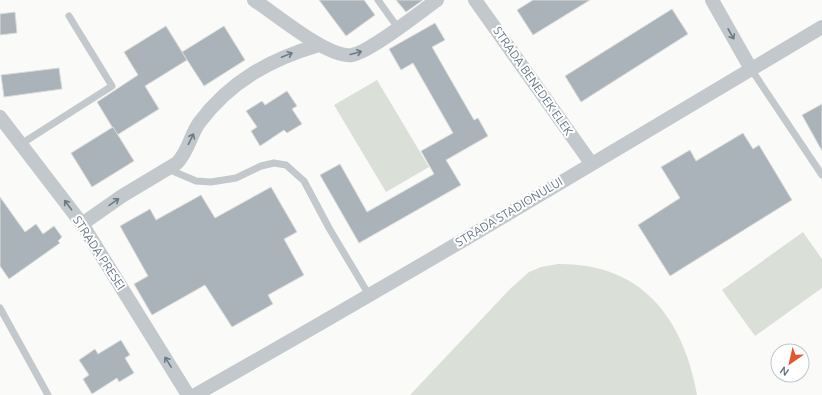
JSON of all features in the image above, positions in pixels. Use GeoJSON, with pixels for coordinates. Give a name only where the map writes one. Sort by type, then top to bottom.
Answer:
{"type":"FeatureCollection","features":[{"type":"Feature","properties":{"kind":"street"},"geometry":{"type":"LineString","coordinates":[[254,0],[319,45],[335,53],[352,55],[366,50],[437,0]]}},
{"type":"Feature","properties":{"kind":"street","name":"STRADA BENEDEK ELEK"},"geometry":{"type":"LineString","coordinates":[[475,0],[591,163]]}},
{"type":"Feature","properties":{"kind":"street"},"geometry":{"type":"LineString","coordinates":[[712,0],[751,69]]}},
{"type":"Feature","properties":{"kind":"street","name":"STRADA STADIONULUI"},"geometry":{"type":"LineString","coordinates":[[202,393],[445,251],[822,27]]}},
{"type":"Feature","properties":{"kind":"street"},"geometry":{"type":"LineString","coordinates":[[82,224],[122,196],[168,169],[182,158],[198,125],[226,94],[262,67],[289,54],[319,45]]}},
{"type":"Feature","properties":{"kind":"street","name":"STRADA PRESEI"},"geometry":{"type":"LineString","coordinates":[[0,117],[82,224],[188,395]]}},
{"type":"Feature","properties":{"kind":"lane"},"geometry":{"type":"LineString","coordinates":[[378,0],[398,28]]}},
{"type":"Feature","properties":{"kind":"lane"},"geometry":{"type":"LineString","coordinates":[[21,144],[112,86],[69,16]]}},
{"type":"Feature","properties":{"kind":"lane"},"geometry":{"type":"LineString","coordinates":[[751,69],[822,175]]}},
{"type":"Feature","properties":{"kind":"lane"},"geometry":{"type":"LineString","coordinates":[[168,169],[196,181],[211,182],[236,178],[261,166],[274,163],[286,165],[304,181],[329,228],[369,295]]}},
{"type":"Feature","properties":{"kind":"lane"},"geometry":{"type":"LineString","coordinates":[[0,308],[48,395]]}},
{"type":"Feature","properties":{"kind":"shaded area"},"geometry":{"type":"Polygon","coordinates":[[[377,80],[429,167],[386,192],[334,105],[377,80]]]}},
{"type":"Feature","properties":{"kind":"shaded area"},"geometry":{"type":"Polygon","coordinates":[[[803,232],[822,259],[822,288],[755,336],[722,290],[803,232]]]}},
{"type":"Feature","properties":{"kind":"shaded area"},"geometry":{"type":"Polygon","coordinates":[[[558,264],[588,266],[613,273],[635,285],[654,300],[669,319],[681,342],[690,367],[697,395],[410,395],[510,289],[529,272],[541,267],[558,264]]]}},
{"type":"Feature","properties":{"kind":"building"},"geometry":{"type":"Polygon","coordinates":[[[319,0],[364,0],[375,15],[346,36],[319,0]]]}},
{"type":"Feature","properties":{"kind":"building"},"geometry":{"type":"Polygon","coordinates":[[[396,0],[423,0],[406,12],[396,0]]]}},
{"type":"Feature","properties":{"kind":"building"},"geometry":{"type":"Polygon","coordinates":[[[533,0],[590,0],[533,35],[517,10],[533,0]]]}},
{"type":"Feature","properties":{"kind":"building"},"geometry":{"type":"Polygon","coordinates":[[[672,9],[688,34],[581,102],[565,76],[672,9]]]}},
{"type":"Feature","properties":{"kind":"building"},"geometry":{"type":"Polygon","coordinates":[[[15,12],[17,33],[0,35],[0,14],[15,12]]]}},
{"type":"Feature","properties":{"kind":"building"},"geometry":{"type":"Polygon","coordinates":[[[435,23],[445,40],[432,47],[474,120],[478,118],[488,136],[446,160],[461,185],[359,243],[320,175],[340,164],[367,212],[434,174],[421,151],[453,133],[413,63],[401,70],[389,49],[435,23]]]}},
{"type":"Feature","properties":{"kind":"building"},"geometry":{"type":"Polygon","coordinates":[[[166,26],[187,60],[145,86],[159,109],[117,135],[97,102],[138,75],[124,52],[166,26]]]}},
{"type":"Feature","properties":{"kind":"building"},"geometry":{"type":"Polygon","coordinates":[[[224,26],[245,60],[204,86],[182,52],[224,26]]]}},
{"type":"Feature","properties":{"kind":"building"},"geometry":{"type":"Polygon","coordinates":[[[59,68],[62,89],[4,97],[1,75],[59,68]]]}},
{"type":"Feature","properties":{"kind":"building"},"geometry":{"type":"Polygon","coordinates":[[[287,91],[297,106],[292,109],[302,124],[287,133],[284,130],[260,146],[251,131],[257,127],[246,111],[262,101],[265,105],[287,91]]]}},
{"type":"Feature","properties":{"kind":"building"},"geometry":{"type":"Polygon","coordinates":[[[822,104],[822,151],[802,115],[822,104]]]}},
{"type":"Feature","properties":{"kind":"building"},"geometry":{"type":"Polygon","coordinates":[[[113,127],[134,161],[92,187],[71,153],[113,127]]]}},
{"type":"Feature","properties":{"kind":"building"},"geometry":{"type":"Polygon","coordinates":[[[743,133],[753,149],[759,145],[792,200],[670,276],[638,225],[680,198],[661,167],[690,150],[696,161],[743,133]]]}},
{"type":"Feature","properties":{"kind":"building"},"geometry":{"type":"Polygon","coordinates":[[[271,187],[297,232],[284,239],[304,275],[268,295],[273,304],[232,327],[205,285],[152,315],[134,284],[148,276],[120,226],[150,209],[156,220],[201,195],[215,218],[271,187]]]}},
{"type":"Feature","properties":{"kind":"building"},"geometry":{"type":"Polygon","coordinates":[[[0,197],[25,232],[36,224],[43,234],[54,226],[62,237],[58,241],[60,243],[9,279],[0,266],[0,197]]]}},
{"type":"Feature","properties":{"kind":"building"},"geometry":{"type":"Polygon","coordinates":[[[121,340],[130,355],[125,358],[134,373],[119,382],[117,378],[92,394],[83,379],[89,375],[79,360],[95,349],[98,354],[121,340]]]}}]}
